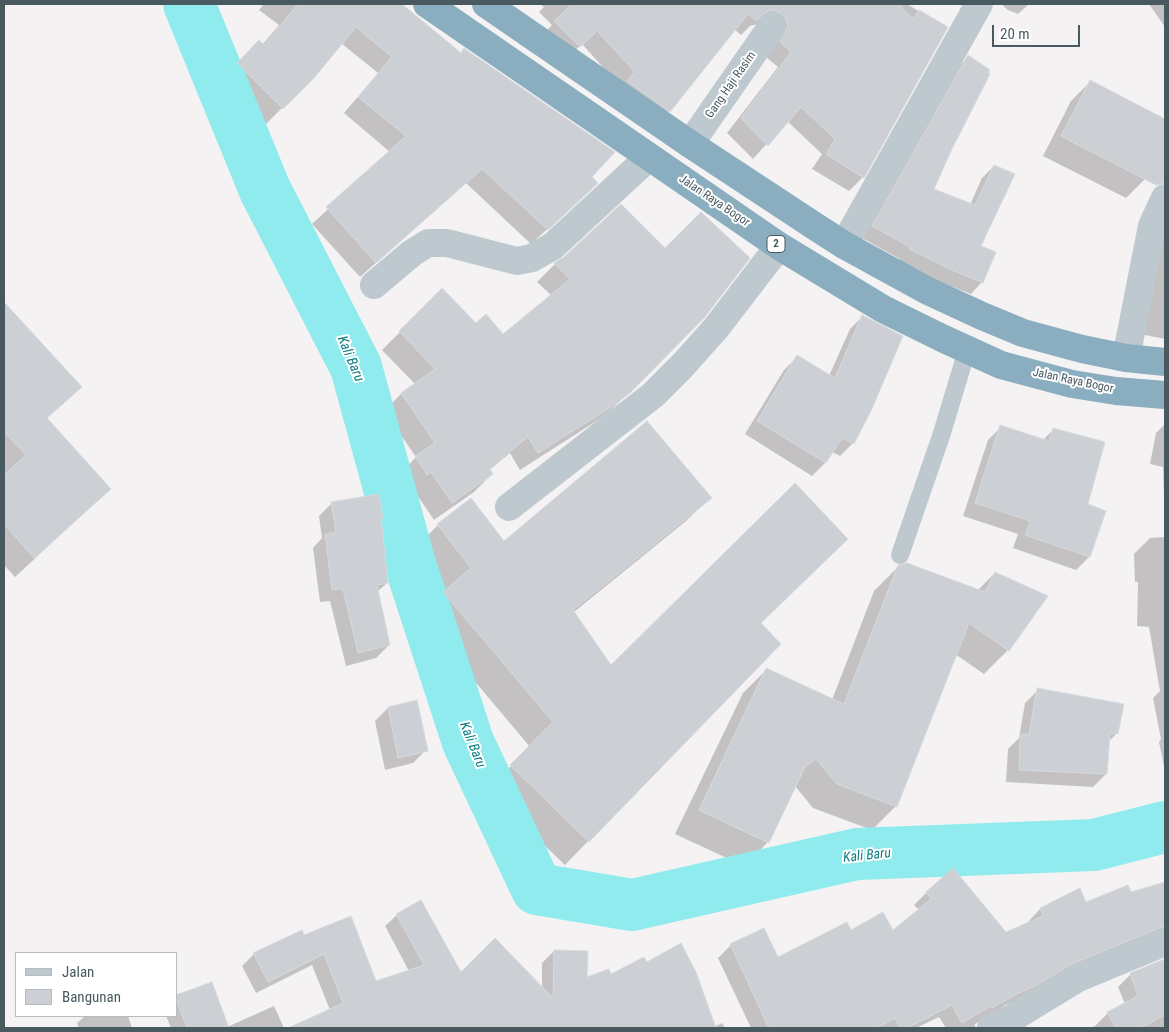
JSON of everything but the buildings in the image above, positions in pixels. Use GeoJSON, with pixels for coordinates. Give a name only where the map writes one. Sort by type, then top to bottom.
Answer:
{"type":"FeatureCollection","features":[{"type":"Feature","properties":{"kind":"highway","name":"Jalan Raya Bogor"},"geometry":{"type":"LineString","coordinates":[[427,4],[778,246],[883,309],[1001,365],[1072,384],[1116,391],[1165,395]]}},
{"type":"Feature","properties":{"kind":"highway"},"geometry":{"type":"LineString","coordinates":[[486,4],[690,144],[844,245],[926,290],[1022,333],[1082,349],[1126,358],[1165,362]]}},
{"type":"Feature","properties":{"kind":"street"},"geometry":{"type":"LineString","coordinates":[[844,245],[979,4]]}},
{"type":"Feature","properties":{"kind":"street","name":"Gang Haji Rasim"},"geometry":{"type":"LineString","coordinates":[[690,144],[772,26]]}},
{"type":"Feature","properties":{"kind":"street"},"geometry":{"type":"LineString","coordinates":[[374,285],[412,253],[428,243],[447,243],[517,261],[532,258],[553,246],[649,157]]}},
{"type":"Feature","properties":{"kind":"street"},"geometry":{"type":"LineString","coordinates":[[1126,358],[1152,226],[1165,198]]}},
{"type":"Feature","properties":{"kind":"street"},"geometry":{"type":"LineString","coordinates":[[509,507],[653,395],[716,328],[778,246]]}},
{"type":"Feature","properties":{"kind":"street"},"geometry":{"type":"LineString","coordinates":[[991,1028],[1009,1020],[1078,978],[1165,942]]}},
{"type":"Feature","properties":{"kind":"lane"},"geometry":{"type":"LineString","coordinates":[[900,555],[942,433],[967,350]]}},
{"type":"Feature","properties":{"kind":"waterway","name":"Kali Baru"},"geometry":{"type":"LineString","coordinates":[[189,4],[265,190],[356,367],[409,561],[468,742],[537,889],[632,905],[857,854],[1094,845],[1165,827]]}}]}
